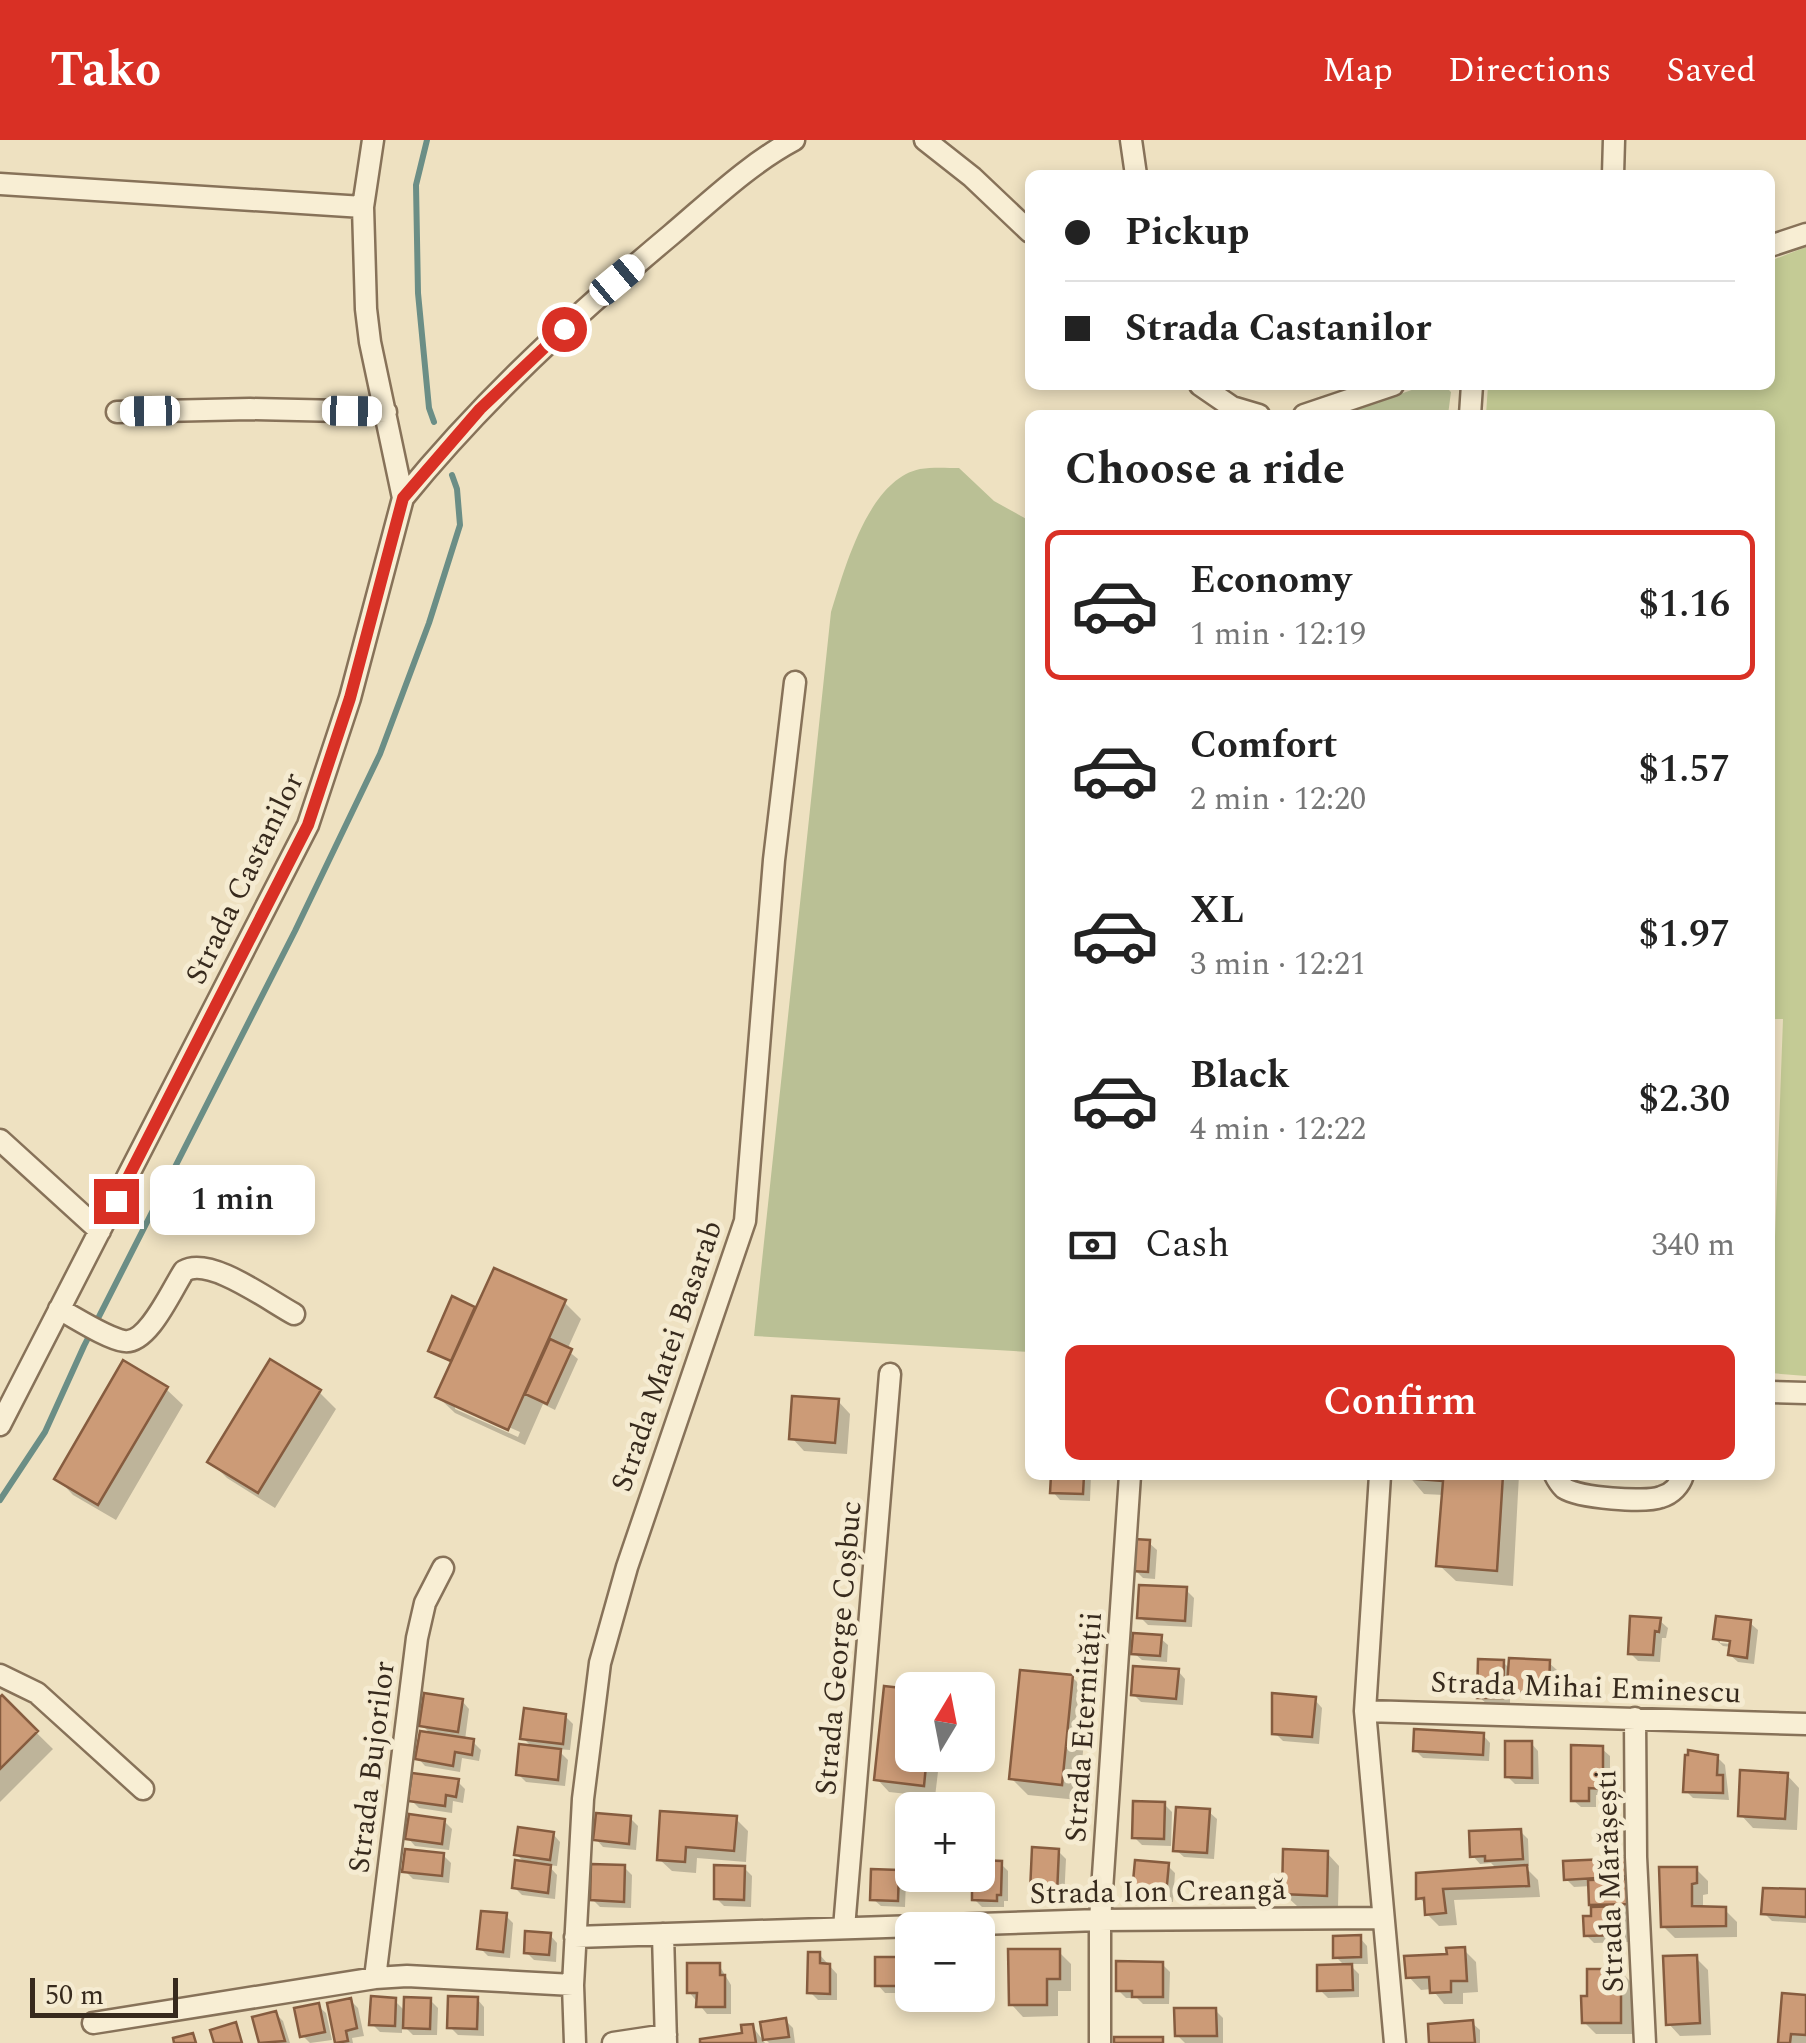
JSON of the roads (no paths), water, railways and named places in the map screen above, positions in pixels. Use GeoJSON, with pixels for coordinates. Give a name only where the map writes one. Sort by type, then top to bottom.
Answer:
{"type":"FeatureCollection","features":[{"type":"Feature","properties":{"kind":"street","name":"Strada Castanilor"},"geometry":{"type":"LineString","coordinates":[[0,1425],[308,825],[350,698],[403,498],[366,309],[363,207],[374,140]]}},
{"type":"Feature","properties":{"kind":"street"},"geometry":{"type":"LineString","coordinates":[[403,498],[480,409],[591,302],[748,170],[794,140]]}},
{"type":"Feature","properties":{"kind":"street"},"geometry":{"type":"LineString","coordinates":[[925,140],[1025,227]]}},
{"type":"Feature","properties":{"kind":"street"},"geometry":{"type":"LineString","coordinates":[[1131,140],[1135,170]]}},
{"type":"Feature","properties":{"kind":"street"},"geometry":{"type":"LineString","coordinates":[[1613,170],[1614,140]]}},
{"type":"Feature","properties":{"kind":"street"},"geometry":{"type":"LineString","coordinates":[[0,184],[363,207]]}},
{"type":"Feature","properties":{"kind":"street"},"geometry":{"type":"LineString","coordinates":[[1775,244],[1806,234]]}},
{"type":"Feature","properties":{"kind":"street"},"geometry":{"type":"LineString","coordinates":[[1207,390],[1242,410]]}},
{"type":"Feature","properties":{"kind":"street"},"geometry":{"type":"LineString","coordinates":[[1319,410],[1378,390]]}},
{"type":"Feature","properties":{"kind":"street"},"geometry":{"type":"LineString","coordinates":[[117,412],[250,408],[386,412]]}},
{"type":"Feature","properties":{"kind":"street","name":"Strada Matei Basarab"},"geometry":{"type":"LineString","coordinates":[[575,2043],[575,1937],[583,1799],[594,1700],[608,1629],[744,1221],[774,860],[796,682]]}},
{"type":"Feature","properties":{"kind":"street"},"geometry":{"type":"LineString","coordinates":[[0,1140],[100,1232]]}},
{"type":"Feature","properties":{"kind":"street"},"geometry":{"type":"LineString","coordinates":[[59,1309],[122,1341],[135,1340],[148,1330],[184,1271],[193,1266],[213,1268],[294,1314]]}},
{"type":"Feature","properties":{"kind":"street","name":"Strada George Coșbuc"},"geometry":{"type":"LineString","coordinates":[[844,1928],[890,1374]]}},
{"type":"Feature","properties":{"kind":"street"},"geometry":{"type":"LineString","coordinates":[[1775,1392],[1806,1393]]}},
{"type":"Feature","properties":{"kind":"street","name":"Strada Eternității"},"geometry":{"type":"LineString","coordinates":[[1100,2043],[1100,1920],[1130,1480]]}},
{"type":"Feature","properties":{"kind":"street"},"geometry":{"type":"LineString","coordinates":[[1380,1480],[1365,1711],[1395,2043]]}},
{"type":"Feature","properties":{"kind":"street"},"geometry":{"type":"LineString","coordinates":[[1558,1480],[1562,1487],[1585,1496],[1658,1499],[1672,1492],[1682,1480]]}},
{"type":"Feature","properties":{"kind":"street","name":"Strada Bujorilor"},"geometry":{"type":"LineString","coordinates":[[375,1978],[417,1638],[425,1603],[443,1568]]}},
{"type":"Feature","properties":{"kind":"street"},"geometry":{"type":"LineString","coordinates":[[0,1675],[37,1693],[143,1789]]}},
{"type":"Feature","properties":{"kind":"street","name":"Strada Mihai Eminescu"},"geometry":{"type":"LineString","coordinates":[[1365,1711],[1806,1724]]}},
{"type":"Feature","properties":{"kind":"street","name":"Strada Mărășești"},"geometry":{"type":"LineString","coordinates":[[1635,1718],[1636,1857],[1645,2043]]}},
{"type":"Feature","properties":{"kind":"street","name":"Strada Ion Creangă"},"geometry":{"type":"LineString","coordinates":[[575,1937],[1100,1920],[1383,1918]]}},
{"type":"Feature","properties":{"kind":"street"},"geometry":{"type":"LineString","coordinates":[[613,2043],[666,2039],[662,1934]]}},
{"type":"Feature","properties":{"kind":"street"},"geometry":{"type":"LineString","coordinates":[[93,2023],[375,1978],[406,1976],[574,1985]]}},
{"type":"Feature","properties":{"kind":"waterway"},"geometry":{"type":"LineString","coordinates":[[427,140],[416,185],[418,293],[429,408],[434,422]]}},
{"type":"Feature","properties":{"kind":"waterway"},"geometry":{"type":"LineString","coordinates":[[0,1500],[45,1432],[84,1346],[295,931],[380,754],[429,623],[460,525],[452,475]]}}]}
